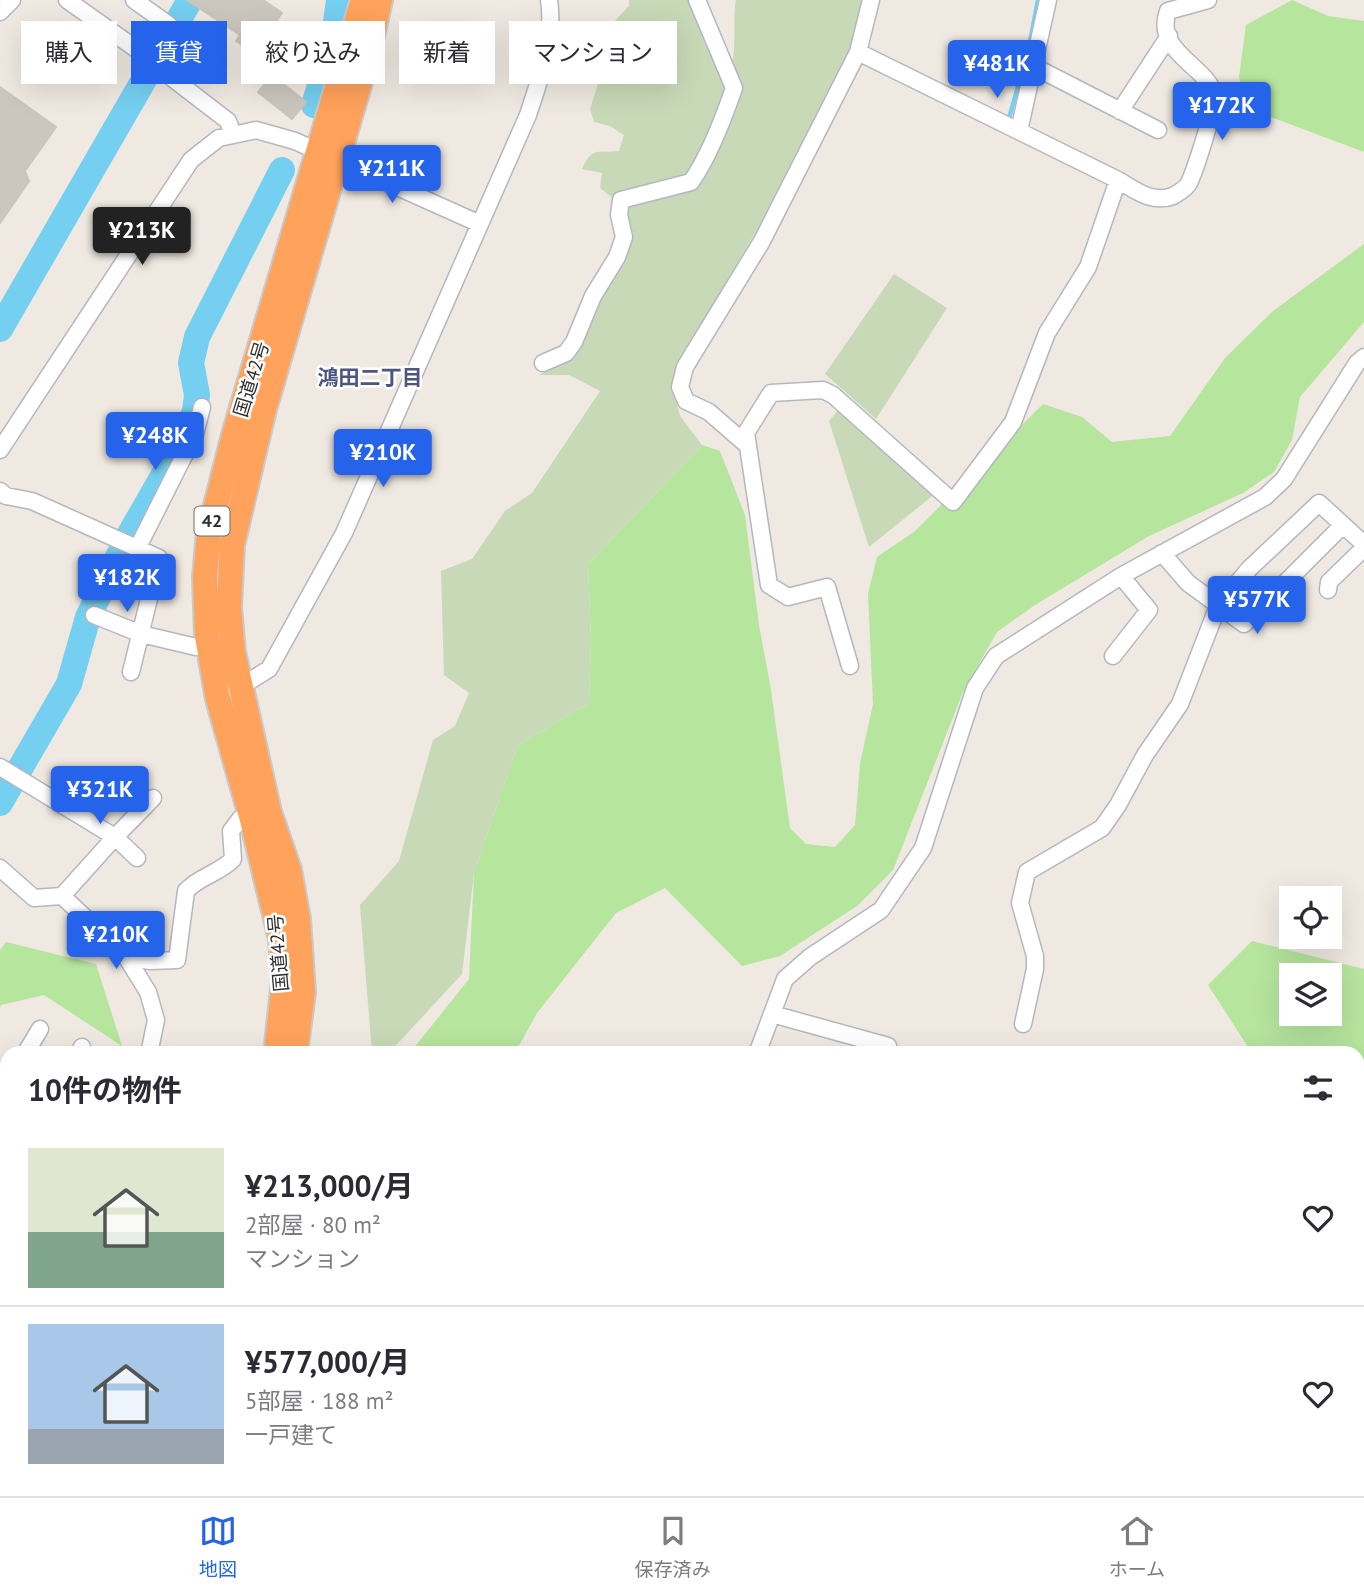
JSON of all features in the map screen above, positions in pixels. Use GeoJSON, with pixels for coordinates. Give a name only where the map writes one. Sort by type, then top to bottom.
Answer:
{"type":"FeatureCollection","features":[{"type":"Feature","properties":{"kind":"highway","name":"国道42号"},"geometry":{"type":"LineString","coordinates":[[328,157],[363,0]]}},
{"type":"Feature","properties":{"kind":"highway","name":"国道42号"},"geometry":{"type":"LineString","coordinates":[[277,1046],[284,980],[281,939],[260,814],[229,694],[207,636],[205,577],[209,533],[234,435],[328,157],[367,58],[380,0]]}},
{"type":"Feature","properties":{"kind":"highway","name":"国道42号"},"geometry":{"type":"LineString","coordinates":[[260,814],[289,870],[298,919],[303,992],[296,1046]]}},
{"type":"Feature","properties":{"kind":"street"},"geometry":{"type":"LineString","coordinates":[[0,12],[12,0]]}},
{"type":"Feature","properties":{"kind":"street"},"geometry":{"type":"LineString","coordinates":[[67,0],[131,45]]}},
{"type":"Feature","properties":{"kind":"street"},"geometry":{"type":"LineString","coordinates":[[134,0],[163,21]]}},
{"type":"Feature","properties":{"kind":"street"},"geometry":{"type":"LineString","coordinates":[[229,694],[269,668],[344,533],[528,115],[543,70],[552,19],[549,0]]}},
{"type":"Feature","properties":{"kind":"street"},"geometry":{"type":"LineString","coordinates":[[543,363],[566,353],[574,342],[593,296],[617,257],[624,237],[619,215],[621,200],[691,182],[727,108],[734,88],[697,0]]}},
{"type":"Feature","properties":{"kind":"street"},"geometry":{"type":"LineString","coordinates":[[747,445],[709,412],[686,401],[680,387],[685,367],[762,241],[859,52],[871,0]]}},
{"type":"Feature","properties":{"kind":"street"},"geometry":{"type":"LineString","coordinates":[[1019,131],[1048,0]]}},
{"type":"Feature","properties":{"kind":"street"},"geometry":{"type":"LineString","coordinates":[[859,52],[1118,180],[1149,198],[1171,196],[1188,186],[1214,97],[1207,79],[1187,63],[1171,44],[1165,20],[1168,11],[1208,0]]}},
{"type":"Feature","properties":{"kind":"street"},"geometry":{"type":"LineString","coordinates":[[1121,111],[1169,36]]}},
{"type":"Feature","properties":{"kind":"street"},"geometry":{"type":"LineString","coordinates":[[1033,66],[1157,130]]}},
{"type":"Feature","properties":{"kind":"street"},"geometry":{"type":"LineString","coordinates":[[180,84],[228,121],[233,135]]}},
{"type":"Feature","properties":{"kind":"street"},"geometry":{"type":"LineString","coordinates":[[0,450],[191,160],[219,138],[256,130],[295,141],[480,223]]}},
{"type":"Feature","properties":{"kind":"street"},"geometry":{"type":"LineString","coordinates":[[850,666],[827,587],[788,597],[769,585],[746,433],[771,393],[823,390],[833,395],[953,502],[1013,422],[1047,333],[1088,267],[1118,180]]}},
{"type":"Feature","properties":{"kind":"street"},"geometry":{"type":"LineString","coordinates":[[760,1046],[785,979],[810,957],[881,911],[923,848],[975,688],[996,656],[1121,576],[1265,497],[1284,479],[1357,363],[1364,357]]}},
{"type":"Feature","properties":{"kind":"street"},"geometry":{"type":"LineString","coordinates":[[136,549],[195,434],[202,407]]}},
{"type":"Feature","properties":{"kind":"street"},"geometry":{"type":"LineString","coordinates":[[0,491],[6,496],[32,501],[159,558],[131,672]]}},
{"type":"Feature","properties":{"kind":"street"},"geometry":{"type":"LineString","coordinates":[[1023,1024],[1035,969],[1035,956],[1020,903],[1027,872],[1102,828],[1118,805],[1145,755],[1180,704],[1218,606],[1249,569],[1319,503],[1364,546],[1329,582],[1328,590]]}},
{"type":"Feature","properties":{"kind":"street"},"geometry":{"type":"LineString","coordinates":[[1162,554],[1188,583],[1244,624],[1343,525]]}},
{"type":"Feature","properties":{"kind":"street"},"geometry":{"type":"LineString","coordinates":[[1113,656],[1149,610],[1121,576]]}},
{"type":"Feature","properties":{"kind":"street"},"geometry":{"type":"LineString","coordinates":[[94,615],[141,634],[196,647]]}},
{"type":"Feature","properties":{"kind":"street"},"geometry":{"type":"LineString","coordinates":[[11,773],[114,837],[137,858]]}},
{"type":"Feature","properties":{"kind":"street"},"geometry":{"type":"LineString","coordinates":[[0,868],[34,898],[62,896],[153,798]]}},
{"type":"Feature","properties":{"kind":"street"},"geometry":{"type":"LineString","coordinates":[[125,955],[150,961],[177,960],[187,891],[191,885],[224,868],[233,859],[231,831],[240,819],[260,814]]}},
{"type":"Feature","properties":{"kind":"street"},"geometry":{"type":"LineString","coordinates":[[62,896],[125,955],[148,992],[156,1020],[151,1046]]}},
{"type":"Feature","properties":{"kind":"street"},"geometry":{"type":"LineString","coordinates":[[772,1014],[888,1046]]}},
{"type":"Feature","properties":{"kind":"street"},"geometry":{"type":"LineString","coordinates":[[30,1046],[40,1029]]}},
{"type":"Feature","properties":{"kind":"green space"},"geometry":{"type":"Polygon","coordinates":[[[629,0],[690,0],[714,60],[729,69],[733,56],[736,0],[864,0],[856,38],[787,179],[695,335],[673,389],[680,416],[702,445],[588,564],[591,640],[589,703],[517,746],[474,873],[462,974],[395,1046],[371,1046],[360,905],[399,861],[433,740],[455,726],[469,693],[444,675],[441,571],[472,559],[505,511],[532,493],[600,391],[569,375],[539,375],[574,354],[621,249],[615,200],[600,188],[602,173],[582,169],[589,156],[596,152],[619,151],[624,135],[610,126],[594,122],[590,109],[598,84],[677,84],[677,21],[615,21],[629,6],[629,0]]]}},
{"type":"Feature","properties":{"kind":"green space"},"geometry":{"type":"Polygon","coordinates":[[[1292,0],[1328,16],[1364,21],[1364,152],[1271,117],[1244,99],[1239,77],[1246,25],[1292,0]]]}},
{"type":"Feature","properties":{"kind":"green space"},"geometry":{"type":"Polygon","coordinates":[[[1364,244],[1364,322],[1300,397],[1292,440],[1274,472],[1243,493],[1149,536],[1035,605],[997,632],[963,692],[893,870],[857,906],[780,956],[742,966],[665,888],[616,913],[537,1013],[519,1046],[415,1046],[469,979],[474,873],[517,746],[589,703],[591,640],[588,564],[702,445],[720,451],[745,515],[790,828],[806,844],[835,847],[855,825],[860,764],[873,704],[868,594],[877,557],[915,531],[1043,404],[1082,417],[1112,442],[1170,436],[1225,358],[1273,311],[1364,244]]]}},
{"type":"Feature","properties":{"kind":"green space"},"geometry":{"type":"Polygon","coordinates":[[[894,274],[947,308],[876,419],[825,374],[894,274]]]}},
{"type":"Feature","properties":{"kind":"green space"},"geometry":{"type":"Polygon","coordinates":[[[839,409],[936,493],[869,547],[829,421],[839,409]]]}},
{"type":"Feature","properties":{"kind":"green space"},"geometry":{"type":"Polygon","coordinates":[[[1252,941],[1340,963],[1279,963],[1279,1026],[1342,1026],[1342,964],[1364,969],[1364,1046],[1247,1046],[1208,985],[1252,941]]]}},
{"type":"Feature","properties":{"kind":"green space"},"geometry":{"type":"Polygon","coordinates":[[[6,942],[96,964],[122,1046],[44,995],[1,1005],[0,1008],[0,950],[6,942]]]}},
{"type":"Feature","properties":{"kind":"building"},"geometry":{"type":"Polygon","coordinates":[[[187,0],[263,0],[282,13],[278,21],[241,21],[241,44],[236,41],[240,35],[227,26],[227,21],[219,21],[187,0]]]}},
{"type":"Feature","properties":{"kind":"building"},"geometry":{"type":"Polygon","coordinates":[[[265,84],[283,84],[306,102],[292,119],[258,92],[265,84]]]}},
{"type":"Feature","properties":{"kind":"building"},"geometry":{"type":"Polygon","coordinates":[[[0,87],[56,127],[25,171],[29,181],[0,223],[0,87]]]}},
{"type":"Feature","properties":{"kind":"waterway"},"geometry":{"type":"LineString","coordinates":[[0,329],[190,0]]}},
{"type":"Feature","properties":{"kind":"waterway"},"geometry":{"type":"LineString","coordinates":[[314,105],[333,43],[339,0]]}},
{"type":"Feature","properties":{"kind":"waterway"},"geometry":{"type":"LineString","coordinates":[[1009,118],[1028,52],[1038,0]]}},
{"type":"Feature","properties":{"kind":"waterway"},"geometry":{"type":"LineString","coordinates":[[0,803],[69,684],[88,617],[127,539],[186,436],[195,411],[197,395],[191,363],[197,337],[282,170]]}},
{"type":"Feature","properties":{"kind":"district","name":"鴻田二丁目"},"geometry":{"type":"Point","coordinates":[370,378]}}]}
